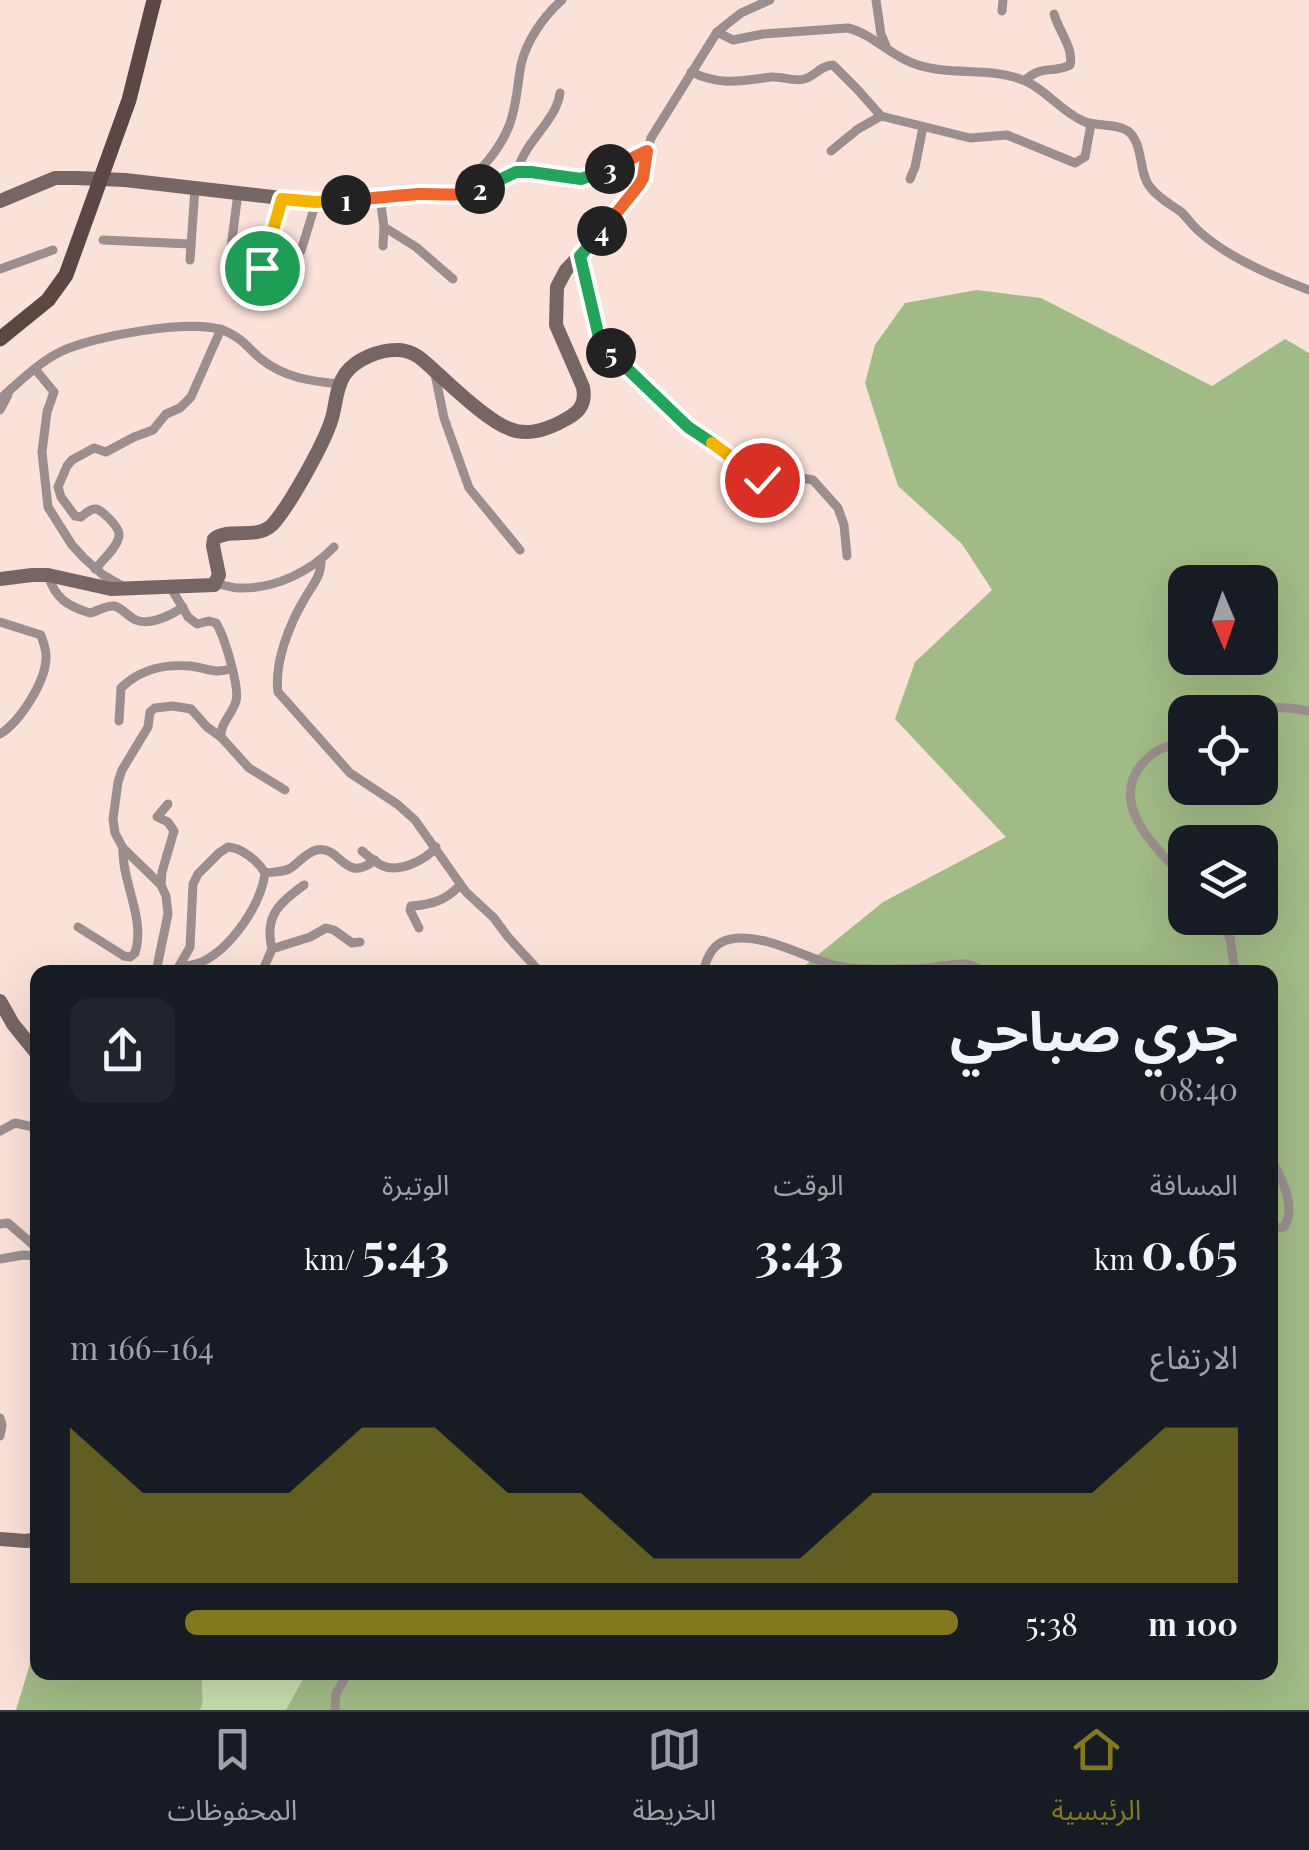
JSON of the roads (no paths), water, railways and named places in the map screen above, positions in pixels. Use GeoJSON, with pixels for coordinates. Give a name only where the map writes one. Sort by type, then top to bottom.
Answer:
{"type":"FeatureCollection","features":[{"type":"Feature","properties":{"kind":"main road"},"geometry":{"type":"LineString","coordinates":[[144,0],[147,34]]}},
{"type":"Feature","properties":{"kind":"main road"},"geometry":{"type":"LineString","coordinates":[[0,339],[48,300],[66,276],[129,100],[154,0]]}},
{"type":"Feature","properties":{"kind":"street"},"geometry":{"type":"LineString","coordinates":[[456,195],[500,145],[517,102],[522,60],[548,13],[562,0]]}},
{"type":"Feature","properties":{"kind":"street"},"geometry":{"type":"LineString","coordinates":[[0,579],[48,575],[99,588],[171,588],[215,583],[219,575],[214,539],[220,534],[262,531],[274,522],[327,433],[346,373],[378,352],[398,350],[416,354],[455,390],[508,429],[538,430],[574,414],[585,397],[584,387],[556,325],[556,287],[639,185],[652,138],[718,32],[742,13],[770,0]]}},
{"type":"Feature","properties":{"kind":"street"},"geometry":{"type":"LineString","coordinates":[[876,0],[887,48]]}},
{"type":"Feature","properties":{"kind":"street"},"geometry":{"type":"LineString","coordinates":[[1025,80],[1039,70],[1070,66],[1071,52],[1054,14]]}},
{"type":"Feature","properties":{"kind":"street"},"geometry":{"type":"LineString","coordinates":[[718,32],[733,40],[848,28],[860,31],[904,60],[937,70],[1008,75],[1025,80],[1070,114],[1091,124],[1128,132],[1148,186],[1203,236],[1261,271],[1309,290]]}},
{"type":"Feature","properties":{"kind":"street"},"geometry":{"type":"LineString","coordinates":[[691,72],[709,80],[803,80],[824,66],[833,65],[880,116],[970,138],[1007,134],[1075,163],[1085,157],[1091,124]]}},
{"type":"Feature","properties":{"kind":"street"},"geometry":{"type":"LineString","coordinates":[[516,172],[520,158],[558,106],[560,93]]}},
{"type":"Feature","properties":{"kind":"street"},"geometry":{"type":"LineString","coordinates":[[830,151],[880,116]]}},
{"type":"Feature","properties":{"kind":"street"},"geometry":{"type":"LineString","coordinates":[[910,178],[923,127]]}},
{"type":"Feature","properties":{"kind":"street"},"geometry":{"type":"LineString","coordinates":[[0,202],[55,178],[125,180],[316,202],[456,195],[473,193],[516,172],[581,179],[647,151]]}},
{"type":"Feature","properties":{"kind":"street"},"geometry":{"type":"LineString","coordinates":[[190,260],[195,188]]}},
{"type":"Feature","properties":{"kind":"street"},"geometry":{"type":"LineString","coordinates":[[229,264],[238,193]]}},
{"type":"Feature","properties":{"kind":"street"},"geometry":{"type":"LineString","coordinates":[[380,198],[383,246]]}},
{"type":"Feature","properties":{"kind":"street"},"geometry":{"type":"LineString","coordinates":[[262,268],[282,199]]}},
{"type":"Feature","properties":{"kind":"street"},"geometry":{"type":"LineString","coordinates":[[301,251],[316,202]]}},
{"type":"Feature","properties":{"kind":"street"},"geometry":{"type":"LineString","coordinates":[[384,227],[416,247],[453,280]]}},
{"type":"Feature","properties":{"kind":"street"},"geometry":{"type":"LineString","coordinates":[[103,240],[190,244]]}},
{"type":"Feature","properties":{"kind":"street"},"geometry":{"type":"LineString","coordinates":[[0,270],[53,250]]}},
{"type":"Feature","properties":{"kind":"street"},"geometry":{"type":"LineString","coordinates":[[580,256],[603,344],[688,427],[762,480],[813,480],[838,508],[846,556]]}},
{"type":"Feature","properties":{"kind":"street"},"geometry":{"type":"LineString","coordinates":[[0,399],[60,352],[112,336],[174,328],[221,329],[237,336],[256,355],[285,374],[340,384]]}},
{"type":"Feature","properties":{"kind":"street"},"geometry":{"type":"LineString","coordinates":[[96,569],[118,539],[119,530],[97,509],[79,518],[74,514],[59,492],[67,466],[92,449],[106,452],[152,430],[166,414],[186,404],[221,329]]}},
{"type":"Feature","properties":{"kind":"street"},"geometry":{"type":"LineString","coordinates":[[35,369],[54,392],[42,452],[46,502],[72,545],[96,569],[126,588]]}},
{"type":"Feature","properties":{"kind":"street"},"geometry":{"type":"LineString","coordinates":[[434,371],[444,418],[469,488],[520,550]]}},
{"type":"Feature","properties":{"kind":"street"},"geometry":{"type":"LineString","coordinates":[[0,410],[12,388]]}},
{"type":"Feature","properties":{"kind":"street"},"geometry":{"type":"LineString","coordinates":[[215,583],[239,588],[293,577],[321,561],[334,547]]}},
{"type":"Feature","properties":{"kind":"street"},"geometry":{"type":"LineString","coordinates":[[321,561],[318,578],[288,634],[278,692],[337,761],[415,820],[460,885],[534,965]]}},
{"type":"Feature","properties":{"kind":"street"},"geometry":{"type":"LineString","coordinates":[[48,575],[52,589],[61,599],[90,613],[112,606],[142,622],[182,607]]}},
{"type":"Feature","properties":{"kind":"street"},"geometry":{"type":"LineString","coordinates":[[171,588],[194,624],[213,622],[218,626],[238,694],[220,728],[221,738]]}},
{"type":"Feature","properties":{"kind":"street"},"geometry":{"type":"LineString","coordinates":[[0,622],[40,635],[47,656],[40,681],[26,706],[0,734]]}},
{"type":"Feature","properties":{"kind":"street"},"geometry":{"type":"LineString","coordinates":[[119,721],[121,688],[151,667],[193,667],[214,673],[231,669]]}},
{"type":"Feature","properties":{"kind":"street"},"geometry":{"type":"LineString","coordinates":[[157,965],[168,914],[166,896],[161,884],[123,848],[113,826],[118,782],[148,728],[150,712],[160,706],[192,709],[248,768],[284,790]]}},
{"type":"Feature","properties":{"kind":"street"},"geometry":{"type":"LineString","coordinates":[[1278,706],[1309,711]]}},
{"type":"Feature","properties":{"kind":"street"},"geometry":{"type":"LineString","coordinates":[[1168,747],[1154,753],[1132,779],[1130,790],[1136,819],[1150,843],[1168,861]]}},
{"type":"Feature","properties":{"kind":"street"},"geometry":{"type":"LineString","coordinates":[[161,884],[174,831],[158,817],[168,804]]}},
{"type":"Feature","properties":{"kind":"street"},"geometry":{"type":"LineString","coordinates":[[180,965],[190,948],[191,895],[198,874],[228,847],[238,849],[265,873]]}},
{"type":"Feature","properties":{"kind":"street"},"geometry":{"type":"LineString","coordinates":[[362,851],[383,866],[397,867],[422,860],[436,847]]}},
{"type":"Feature","properties":{"kind":"street"},"geometry":{"type":"LineString","coordinates":[[78,927],[124,956],[135,953],[139,929],[122,865],[123,848]]}},
{"type":"Feature","properties":{"kind":"street"},"geometry":{"type":"LineString","coordinates":[[265,873],[290,868],[317,850],[326,851],[352,869],[366,868],[375,860]]}},
{"type":"Feature","properties":{"kind":"street"},"geometry":{"type":"LineString","coordinates":[[193,965],[213,955],[242,925],[254,908],[265,873]]}},
{"type":"Feature","properties":{"kind":"street"},"geometry":{"type":"LineString","coordinates":[[265,965],[272,949],[271,918],[304,885]]}},
{"type":"Feature","properties":{"kind":"street"},"geometry":{"type":"LineString","coordinates":[[418,928],[410,907],[449,897],[460,885]]}},
{"type":"Feature","properties":{"kind":"street"},"geometry":{"type":"LineString","coordinates":[[254,908],[271,918]]}},
{"type":"Feature","properties":{"kind":"street"},"geometry":{"type":"LineString","coordinates":[[272,949],[326,928],[352,943],[360,942]]}},
{"type":"Feature","properties":{"kind":"street"},"geometry":{"type":"LineString","coordinates":[[1228,935],[1234,965]]}},
{"type":"Feature","properties":{"kind":"street"},"geometry":{"type":"LineString","coordinates":[[706,965],[714,948],[734,939],[776,944],[835,965]]}},
{"type":"Feature","properties":{"kind":"street"},"geometry":{"type":"LineString","coordinates":[[0,1001],[30,1045]]}},
{"type":"Feature","properties":{"kind":"street"},"geometry":{"type":"LineString","coordinates":[[0,1131],[15,1123],[30,1126]]}},
{"type":"Feature","properties":{"kind":"street"},"geometry":{"type":"LineString","coordinates":[[1278,1174],[1286,1192],[1289,1219],[1284,1227],[1278,1228]]}},
{"type":"Feature","properties":{"kind":"street"},"geometry":{"type":"LineString","coordinates":[[0,1224],[8,1224],[30,1245]]}},
{"type":"Feature","properties":{"kind":"street"},"geometry":{"type":"LineString","coordinates":[[0,1260],[30,1254]]}},
{"type":"Feature","properties":{"kind":"street"},"geometry":{"type":"LineString","coordinates":[[0,1418],[0,1436]]}},
{"type":"Feature","properties":{"kind":"street"},"geometry":{"type":"LineString","coordinates":[[0,1540],[30,1540]]}},
{"type":"Feature","properties":{"kind":"street"},"geometry":{"type":"LineString","coordinates":[[334,1710],[344,1680]]}}]}
